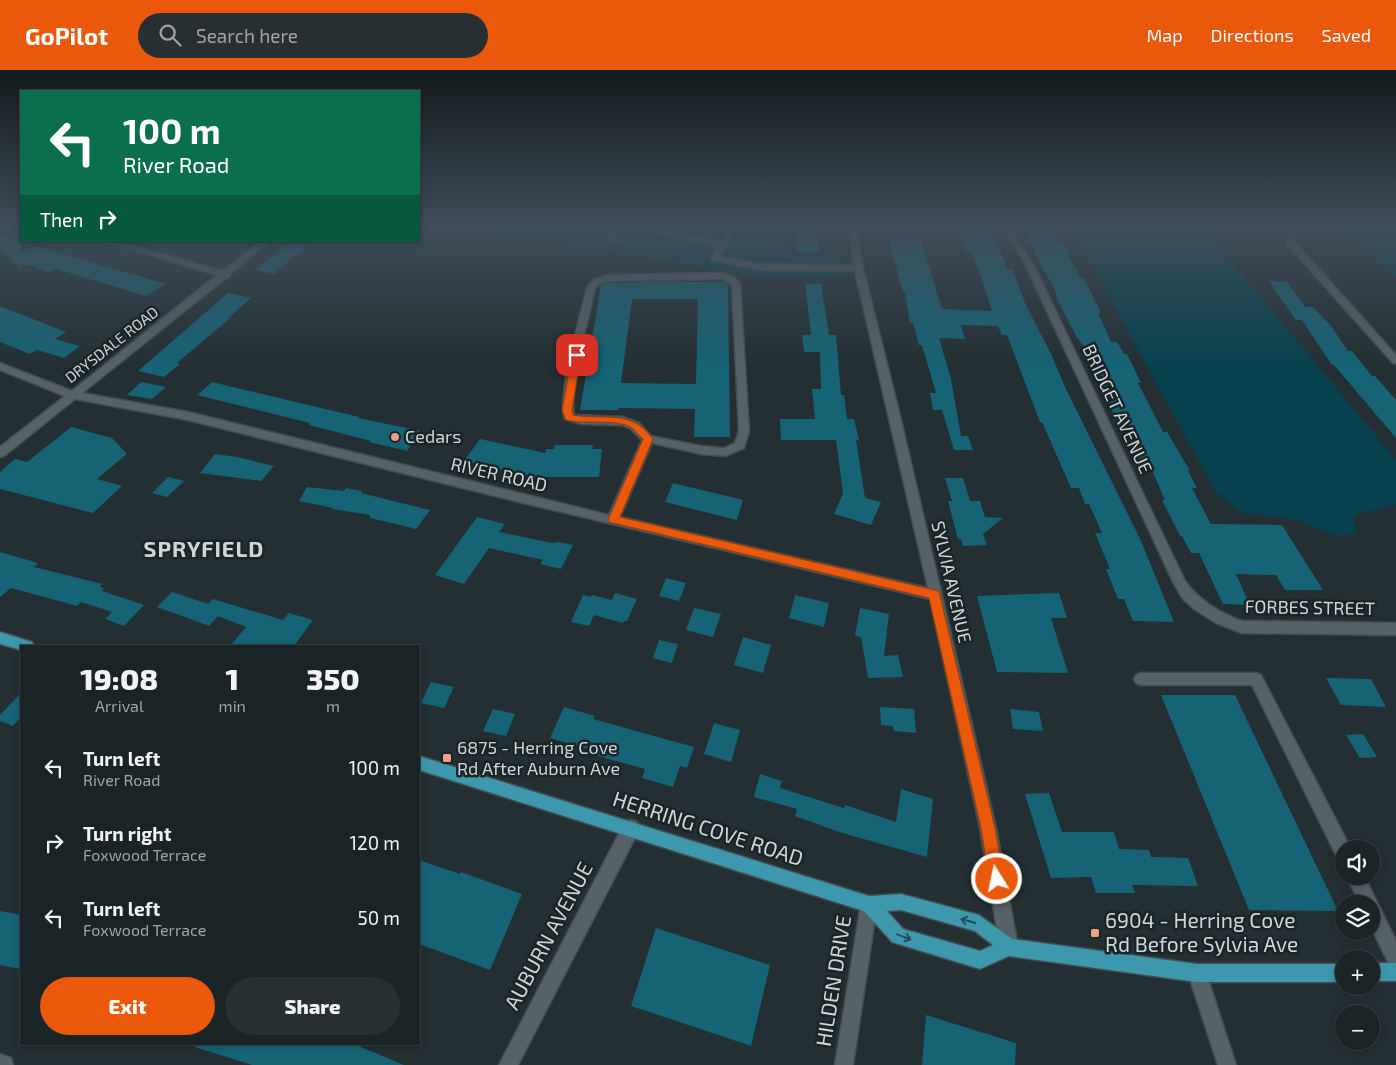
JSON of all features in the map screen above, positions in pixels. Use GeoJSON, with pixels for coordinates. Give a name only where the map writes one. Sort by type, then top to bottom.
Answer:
{"type":"FeatureCollection","features":[{"type":"Feature","properties":{"kind":"main road"},"geometry":{"type":"LineString","coordinates":[[0,638],[23,645]]}},
{"type":"Feature","properties":{"kind":"main road","name":"HERRING COVE ROAD"},"geometry":{"type":"LineString","coordinates":[[420,763],[869,904],[901,902],[979,924],[1009,947],[1197,972],[1335,973]]}},
{"type":"Feature","properties":{"kind":"main road"},"geometry":{"type":"LineString","coordinates":[[869,904],[898,936],[980,960],[1009,947]]}},
{"type":"Feature","properties":{"kind":"main road"},"geometry":{"type":"LineString","coordinates":[[1380,972],[1396,972]]}},
{"type":"Feature","properties":{"kind":"street"},"geometry":{"type":"LineString","coordinates":[[217,272],[226,275]]}},
{"type":"Feature","properties":{"kind":"street","name":"DRYSDALE ROAD"},"geometry":{"type":"LineString","coordinates":[[0,453],[229,272]]}},
{"type":"Feature","properties":{"kind":"street","name":"SYLVIA AVENUE"},"geometry":{"type":"LineString","coordinates":[[860,272],[898,429],[988,828],[1009,947]]}},
{"type":"Feature","properties":{"kind":"street","name":"BRIDGET AVENUE"},"geometry":{"type":"LineString","coordinates":[[1033,272],[1180,584],[1199,605]]}},
{"type":"Feature","properties":{"kind":"street"},"geometry":{"type":"LineString","coordinates":[[1317,272],[1396,361]]}},
{"type":"Feature","properties":{"kind":"street"},"geometry":{"type":"LineString","coordinates":[[722,276],[731,279],[736,284],[743,440],[740,445],[732,450],[715,452],[648,439],[635,426],[623,421],[573,419],[567,415],[591,288],[596,282],[607,278],[722,276]]}},
{"type":"Feature","properties":{"kind":"street","name":"RIVER ROAD"},"geometry":{"type":"LineString","coordinates":[[0,366],[72,395],[188,416],[613,520],[934,595]]}},
{"type":"Feature","properties":{"kind":"street"},"geometry":{"type":"LineString","coordinates":[[613,520],[648,439]]}},
{"type":"Feature","properties":{"kind":"street","name":"FORBES STREET"},"geometry":{"type":"LineString","coordinates":[[1199,605],[1221,619],[1248,628],[1396,629]]}},
{"type":"Feature","properties":{"kind":"street"},"geometry":{"type":"LineString","coordinates":[[1141,679],[1256,679],[1337,840]]}},
{"type":"Feature","properties":{"kind":"street","name":"AUBURN AVENUE"},"geometry":{"type":"LineString","coordinates":[[508,1065],[631,828]]}},
{"type":"Feature","properties":{"kind":"street","name":"HILDEN DRIVE"},"geometry":{"type":"LineString","coordinates":[[844,1065],[869,904]]}},
{"type":"Feature","properties":{"kind":"street"},"geometry":{"type":"LineString","coordinates":[[1380,927],[1396,960]]}},
{"type":"Feature","properties":{"kind":"street"},"geometry":{"type":"LineString","coordinates":[[1197,972],[1227,1065]]}},
{"type":"Feature","properties":{"kind":"street"},"geometry":{"type":"LineString","coordinates":[[0,1063],[4,1065]]}},
{"type":"Feature","properties":{"kind":"shaded area"},"geometry":{"type":"Polygon","coordinates":[[[733,272],[843,272],[844,278],[755,278],[754,276],[733,272]]]}},
{"type":"Feature","properties":{"kind":"shaded area"},"geometry":{"type":"Polygon","coordinates":[[[1095,272],[1240,272],[1396,460],[1396,505],[1354,515],[1356,534],[1336,536],[1297,520],[1242,513],[1216,492],[1095,272]]]}},
{"type":"Feature","properties":{"kind":"shaded area"},"geometry":{"type":"Polygon","coordinates":[[[1389,272],[1396,272],[1396,279],[1389,272]]]}},
{"type":"Feature","properties":{"kind":"building"},"geometry":{"type":"Polygon","coordinates":[[[67,272],[126,272],[166,284],[146,296],[67,272]]]}},
{"type":"Feature","properties":{"kind":"building"},"geometry":{"type":"Polygon","coordinates":[[[898,272],[931,272],[942,309],[992,311],[979,272],[1014,272],[1025,303],[1141,541],[1174,622],[1133,621],[1124,599],[1118,599],[1106,569],[1110,569],[1095,533],[1102,533],[1089,504],[1085,504],[1079,488],[1071,488],[1042,422],[1040,422],[1007,335],[1002,335],[998,326],[961,325],[965,339],[939,338],[951,379],[961,436],[968,436],[973,450],[954,450],[942,410],[933,410],[930,393],[936,393],[922,345],[919,345],[913,323],[910,323],[905,292],[903,292],[898,272]]]}},
{"type":"Feature","properties":{"kind":"building"},"geometry":{"type":"Polygon","coordinates":[[[1045,272],[1078,272],[1081,278],[1084,278],[1101,313],[1098,313],[1111,342],[1117,342],[1124,354],[1127,354],[1141,383],[1138,383],[1163,432],[1167,432],[1190,471],[1188,471],[1197,488],[1192,488],[1211,524],[1282,525],[1323,590],[1285,590],[1276,575],[1236,574],[1250,605],[1223,604],[1199,553],[1191,553],[1182,536],[1180,536],[1162,500],[1165,500],[1152,470],[1144,470],[1113,413],[1085,348],[1076,336],[1057,299],[1054,287],[1045,272]]]}},
{"type":"Feature","properties":{"kind":"building"},"geometry":{"type":"Polygon","coordinates":[[[1269,281],[1287,282],[1305,307],[1313,307],[1331,326],[1348,351],[1352,351],[1372,376],[1375,376],[1396,400],[1396,438],[1334,365],[1332,365],[1302,320],[1296,320],[1269,281]]]}},
{"type":"Feature","properties":{"kind":"building"},"geometry":{"type":"Polygon","coordinates":[[[723,282],[728,285],[730,437],[694,437],[695,409],[618,408],[618,410],[580,410],[601,285],[608,283],[723,282]],[[632,299],[621,383],[696,384],[698,299],[632,299]]]}},
{"type":"Feature","properties":{"kind":"building"},"geometry":{"type":"Polygon","coordinates":[[[805,284],[821,284],[829,335],[836,335],[841,395],[844,395],[847,419],[854,419],[859,440],[856,440],[865,498],[881,502],[871,525],[834,514],[843,494],[836,440],[781,440],[780,419],[815,419],[812,389],[821,389],[820,352],[804,352],[802,335],[811,335],[805,284]]]}},
{"type":"Feature","properties":{"kind":"building"},"geometry":{"type":"Polygon","coordinates":[[[228,293],[251,298],[177,363],[180,364],[164,377],[138,371],[228,293]]]}},
{"type":"Feature","properties":{"kind":"building"},"geometry":{"type":"Polygon","coordinates":[[[0,306],[66,332],[55,339],[80,346],[64,358],[37,350],[30,354],[0,342],[0,306]]]}},
{"type":"Feature","properties":{"kind":"building"},"geometry":{"type":"Polygon","coordinates":[[[141,382],[166,387],[152,399],[127,395],[141,382]]]}},
{"type":"Feature","properties":{"kind":"building"},"geometry":{"type":"Polygon","coordinates":[[[212,382],[358,418],[421,431],[407,451],[309,425],[310,423],[197,395],[212,382]]]}},
{"type":"Feature","properties":{"kind":"building"},"geometry":{"type":"Polygon","coordinates":[[[71,427],[112,438],[127,454],[97,479],[122,486],[93,513],[0,489],[0,472],[15,459],[27,462],[71,427]]]}},
{"type":"Feature","properties":{"kind":"building"},"geometry":{"type":"Polygon","coordinates":[[[480,439],[545,453],[546,449],[554,449],[555,445],[593,445],[592,449],[602,449],[599,477],[534,477],[464,461],[480,439]]]}},
{"type":"Feature","properties":{"kind":"building"},"geometry":{"type":"Polygon","coordinates":[[[215,454],[274,466],[261,481],[200,473],[215,454]]]}},
{"type":"Feature","properties":{"kind":"building"},"geometry":{"type":"Polygon","coordinates":[[[168,477],[184,481],[167,497],[152,493],[168,477]]]}},
{"type":"Feature","properties":{"kind":"building"},"geometry":{"type":"Polygon","coordinates":[[[945,478],[963,478],[970,501],[980,501],[985,517],[1003,518],[983,534],[987,545],[963,546],[961,539],[958,539],[948,501],[952,501],[945,478]]]}},
{"type":"Feature","properties":{"kind":"building"},"geometry":{"type":"Polygon","coordinates":[[[673,483],[743,500],[737,520],[665,502],[673,483]]]}},
{"type":"Feature","properties":{"kind":"building"},"geometry":{"type":"Polygon","coordinates":[[[307,487],[344,491],[346,488],[430,510],[416,529],[370,518],[370,515],[299,501],[307,487]]]}},
{"type":"Feature","properties":{"kind":"building"},"geometry":{"type":"Polygon","coordinates":[[[477,517],[505,524],[499,532],[552,543],[559,542],[573,545],[561,569],[540,564],[543,560],[489,548],[464,584],[435,575],[477,517]]]}},
{"type":"Feature","properties":{"kind":"building"},"geometry":{"type":"Polygon","coordinates":[[[0,552],[38,563],[34,567],[102,584],[100,587],[104,588],[102,591],[144,605],[124,626],[105,619],[112,612],[81,602],[77,606],[11,588],[0,597],[0,552]]]}},
{"type":"Feature","properties":{"kind":"building"},"geometry":{"type":"Polygon","coordinates":[[[666,578],[686,583],[679,601],[659,596],[666,578]]]}},
{"type":"Feature","properties":{"kind":"building"},"geometry":{"type":"Polygon","coordinates":[[[172,592],[208,604],[213,599],[283,620],[289,613],[313,620],[295,645],[231,645],[246,627],[218,616],[209,626],[157,607],[172,592]]]}},
{"type":"Feature","properties":{"kind":"building"},"geometry":{"type":"Polygon","coordinates":[[[615,593],[637,599],[627,621],[623,623],[594,615],[589,626],[571,622],[583,595],[591,597],[592,595],[612,600],[615,593]]]}},
{"type":"Feature","properties":{"kind":"building"},"geometry":{"type":"Polygon","coordinates":[[[1059,593],[1067,618],[1051,618],[1068,673],[997,672],[977,596],[1059,593]]]}},
{"type":"Feature","properties":{"kind":"building"},"geometry":{"type":"Polygon","coordinates":[[[795,595],[829,603],[824,627],[789,618],[795,595]]]}},
{"type":"Feature","properties":{"kind":"building"},"geometry":{"type":"Polygon","coordinates":[[[694,608],[721,614],[713,637],[686,630],[694,608]]]}},
{"type":"Feature","properties":{"kind":"building"},"geometry":{"type":"Polygon","coordinates":[[[860,608],[889,614],[884,656],[898,655],[903,677],[868,678],[861,637],[855,636],[860,608]]]}},
{"type":"Feature","properties":{"kind":"building"},"geometry":{"type":"Polygon","coordinates":[[[743,637],[771,645],[763,673],[734,665],[743,637]]]}},
{"type":"Feature","properties":{"kind":"building"},"geometry":{"type":"Polygon","coordinates":[[[659,640],[678,644],[672,663],[653,658],[659,640]]]}},
{"type":"Feature","properties":{"kind":"building"},"geometry":{"type":"Polygon","coordinates":[[[1326,678],[1371,679],[1386,707],[1341,705],[1326,678]]]}},
{"type":"Feature","properties":{"kind":"building"},"geometry":{"type":"Polygon","coordinates":[[[431,682],[454,687],[444,708],[421,703],[431,682]]]}},
{"type":"Feature","properties":{"kind":"building"},"geometry":{"type":"Polygon","coordinates":[[[20,694],[20,718],[13,726],[0,721],[0,715],[20,694]]]}},
{"type":"Feature","properties":{"kind":"building"},"geometry":{"type":"Polygon","coordinates":[[[1161,695],[1235,695],[1335,905],[1335,911],[1249,910],[1161,695]]]}},
{"type":"Feature","properties":{"kind":"building"},"geometry":{"type":"Polygon","coordinates":[[[564,707],[595,716],[593,719],[694,747],[687,768],[680,766],[673,787],[642,778],[645,769],[594,755],[595,751],[550,738],[564,707]]]}},
{"type":"Feature","properties":{"kind":"building"},"geometry":{"type":"Polygon","coordinates":[[[880,707],[914,709],[916,733],[894,731],[893,726],[881,725],[880,707]]]}},
{"type":"Feature","properties":{"kind":"building"},"geometry":{"type":"Polygon","coordinates":[[[493,709],[515,714],[506,736],[483,731],[493,709]]]}},
{"type":"Feature","properties":{"kind":"building"},"geometry":{"type":"Polygon","coordinates":[[[1010,709],[1039,712],[1043,731],[1013,729],[1010,709]]]}},
{"type":"Feature","properties":{"kind":"building"},"geometry":{"type":"Polygon","coordinates":[[[714,723],[740,730],[731,762],[704,754],[714,723]]]}},
{"type":"Feature","properties":{"kind":"building"},"geometry":{"type":"Polygon","coordinates":[[[1363,734],[1377,757],[1360,758],[1346,735],[1363,734]]]}},
{"type":"Feature","properties":{"kind":"building"},"geometry":{"type":"Polygon","coordinates":[[[760,774],[782,781],[780,788],[844,808],[845,805],[896,822],[901,789],[933,799],[927,857],[839,832],[795,816],[797,809],[754,797],[760,774]]]}},
{"type":"Feature","properties":{"kind":"building"},"geometry":{"type":"Polygon","coordinates":[[[1049,793],[1062,832],[1114,832],[1119,849],[1149,850],[1151,857],[1188,858],[1198,886],[1132,885],[1135,893],[1096,893],[1091,877],[1051,878],[1025,794],[1049,793]]]}},
{"type":"Feature","properties":{"kind":"building"},"geometry":{"type":"Polygon","coordinates":[[[420,860],[460,874],[461,872],[522,894],[490,970],[420,944],[420,860]]]}},
{"type":"Feature","properties":{"kind":"building"},"geometry":{"type":"Polygon","coordinates":[[[0,911],[20,915],[20,969],[0,965],[0,911]]]}},
{"type":"Feature","properties":{"kind":"building"},"geometry":{"type":"Polygon","coordinates":[[[656,928],[770,965],[751,1046],[631,1006],[656,928]]]}},
{"type":"Feature","properties":{"kind":"building"},"geometry":{"type":"Polygon","coordinates":[[[926,1015],[1016,1043],[1015,1065],[922,1065],[926,1015]]]}},
{"type":"Feature","properties":{"kind":"building"},"geometry":{"type":"Polygon","coordinates":[[[195,1045],[356,1045],[404,1065],[252,1065],[195,1047],[195,1045]]]}},
{"type":"Feature","properties":{"kind":"place","name":"Cedars"},"geometry":{"type":"Point","coordinates":[395,437]}},
{"type":"Feature","properties":{"kind":"place","name":"6875 - Herring Cove Rd After Auburn Ave"},"geometry":{"type":"Point","coordinates":[447,758]}},
{"type":"Feature","properties":{"kind":"place","name":"6904 - Herring Cove Rd Before Sylvia Ave"},"geometry":{"type":"Point","coordinates":[1095,933]}},
{"type":"Feature","properties":{"kind":"district","name":"SPRYFIELD"},"geometry":{"type":"Point","coordinates":[204,549]}},
{"type":"Feature","properties":{"kind":"route"},"geometry":{"type":"LineString","coordinates":[[577,355],[567,415],[573,419],[581,420],[629,422],[648,439],[613,520],[934,595],[988,828],[997,879]]}}]}
